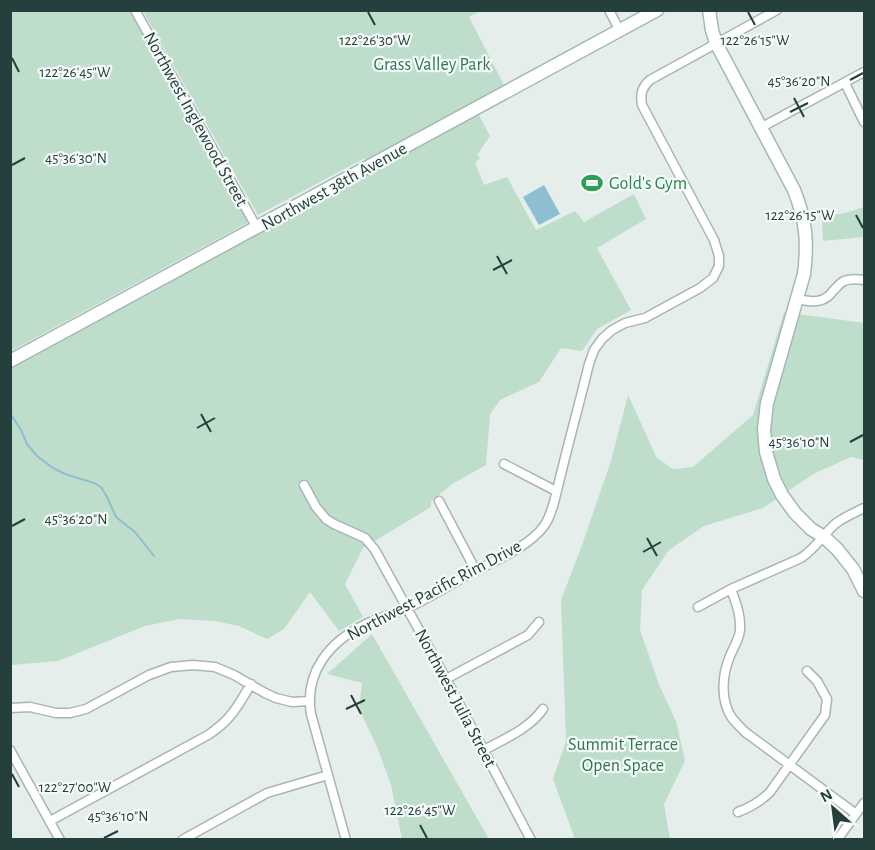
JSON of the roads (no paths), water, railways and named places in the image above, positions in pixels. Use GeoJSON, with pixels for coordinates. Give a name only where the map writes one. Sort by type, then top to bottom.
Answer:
{"type":"FeatureCollection","features":[{"type":"Feature","properties":{"kind":"street","name":"Northwest Inglewood Street"},"geometry":{"type":"LineString","coordinates":[[135,10],[257,228]]}},
{"type":"Feature","properties":{"kind":"street"},"geometry":{"type":"LineString","coordinates":[[609,10],[620,31]]}},
{"type":"Feature","properties":{"kind":"street","name":"Northwest 38th Avenue"},"geometry":{"type":"LineString","coordinates":[[10,361],[657,10]]}},
{"type":"Feature","properties":{"kind":"street"},"geometry":{"type":"LineString","coordinates":[[709,10],[716,43],[794,190],[801,206],[805,225],[804,274],[767,404],[766,452],[774,479],[782,495],[795,513],[837,549],[853,569],[864,591]]}},
{"type":"Feature","properties":{"kind":"street"},"geometry":{"type":"LineString","coordinates":[[716,43],[777,10]]}},
{"type":"Feature","properties":{"kind":"street","name":"Northwest Pacific Rim Drive"},"geometry":{"type":"LineString","coordinates":[[346,840],[309,701],[311,682],[320,662],[338,641],[348,634],[366,624],[408,608],[529,541],[544,525],[556,491],[594,350],[612,330],[625,323],[645,318],[700,288],[712,278],[719,266],[719,256],[714,240],[642,105],[641,98],[642,90],[650,80],[716,43]]}},
{"type":"Feature","properties":{"kind":"street"},"geometry":{"type":"LineString","coordinates":[[762,127],[864,72]]}},
{"type":"Feature","properties":{"kind":"street"},"geometry":{"type":"LineString","coordinates":[[845,83],[864,122]]}},
{"type":"Feature","properties":{"kind":"street"},"geometry":{"type":"LineString","coordinates":[[797,299],[813,302],[822,300],[831,295],[842,281],[864,280]]}},
{"type":"Feature","properties":{"kind":"street"},"geometry":{"type":"LineString","coordinates":[[504,464],[556,491]]}},
{"type":"Feature","properties":{"kind":"street","name":"Northwest Julia Street"},"geometry":{"type":"LineString","coordinates":[[304,485],[316,507],[326,519],[365,538],[375,550],[531,840]]}},
{"type":"Feature","properties":{"kind":"street"},"geometry":{"type":"LineString","coordinates":[[438,501],[476,570]]}},
{"type":"Feature","properties":{"kind":"street"},"geometry":{"type":"LineString","coordinates":[[698,607],[801,558],[811,551],[835,525],[864,508]]}},
{"type":"Feature","properties":{"kind":"street"},"geometry":{"type":"LineString","coordinates":[[731,590],[740,613],[740,628],[738,642],[725,672],[723,691],[727,709],[745,732],[856,814]]}},
{"type":"Feature","properties":{"kind":"street"},"geometry":{"type":"LineString","coordinates":[[446,679],[528,635],[539,622]]}},
{"type":"Feature","properties":{"kind":"street"},"geometry":{"type":"LineString","coordinates":[[10,708],[30,707],[56,713],[70,713],[86,709],[149,675],[171,667],[193,665],[215,667],[276,698],[292,702],[309,701]]}},
{"type":"Feature","properties":{"kind":"street"},"geometry":{"type":"LineString","coordinates":[[738,812],[750,808],[763,799],[825,715],[827,699],[817,681],[807,671]]}},
{"type":"Feature","properties":{"kind":"street"},"geometry":{"type":"LineString","coordinates":[[50,820],[208,735],[232,715],[250,684]]}},
{"type":"Feature","properties":{"kind":"street"},"geometry":{"type":"LineString","coordinates":[[483,750],[527,726],[543,709]]}},
{"type":"Feature","properties":{"kind":"street"},"geometry":{"type":"LineString","coordinates":[[10,750],[60,840]]}},
{"type":"Feature","properties":{"kind":"street"},"geometry":{"type":"LineString","coordinates":[[182,840],[267,793],[328,776]]}},
{"type":"Feature","properties":{"kind":"street"},"geometry":{"type":"LineString","coordinates":[[837,840],[864,802]]}},
{"type":"Feature","properties":{"kind":"water"},"geometry":{"type":"Polygon","coordinates":[[[544,185],[560,214],[539,225],[523,197],[544,185]]]}},
{"type":"Feature","properties":{"kind":"waterway"},"geometry":{"type":"LineString","coordinates":[[10,413],[27,444],[37,456],[65,474],[101,487],[116,517],[135,532],[154,556]]}},
{"type":"Feature","properties":{"kind":"place","name":"Gold's Gym"},"geometry":{"type":"Point","coordinates":[592,183]}},
{"type":"Feature","properties":{"kind":"park label","name":"Grass Valley Park"},"geometry":{"type":"Point","coordinates":[432,64]}},
{"type":"Feature","properties":{"kind":"park label","name":"Summit Terrace Open Space"},"geometry":{"type":"Point","coordinates":[623,754]}}]}
